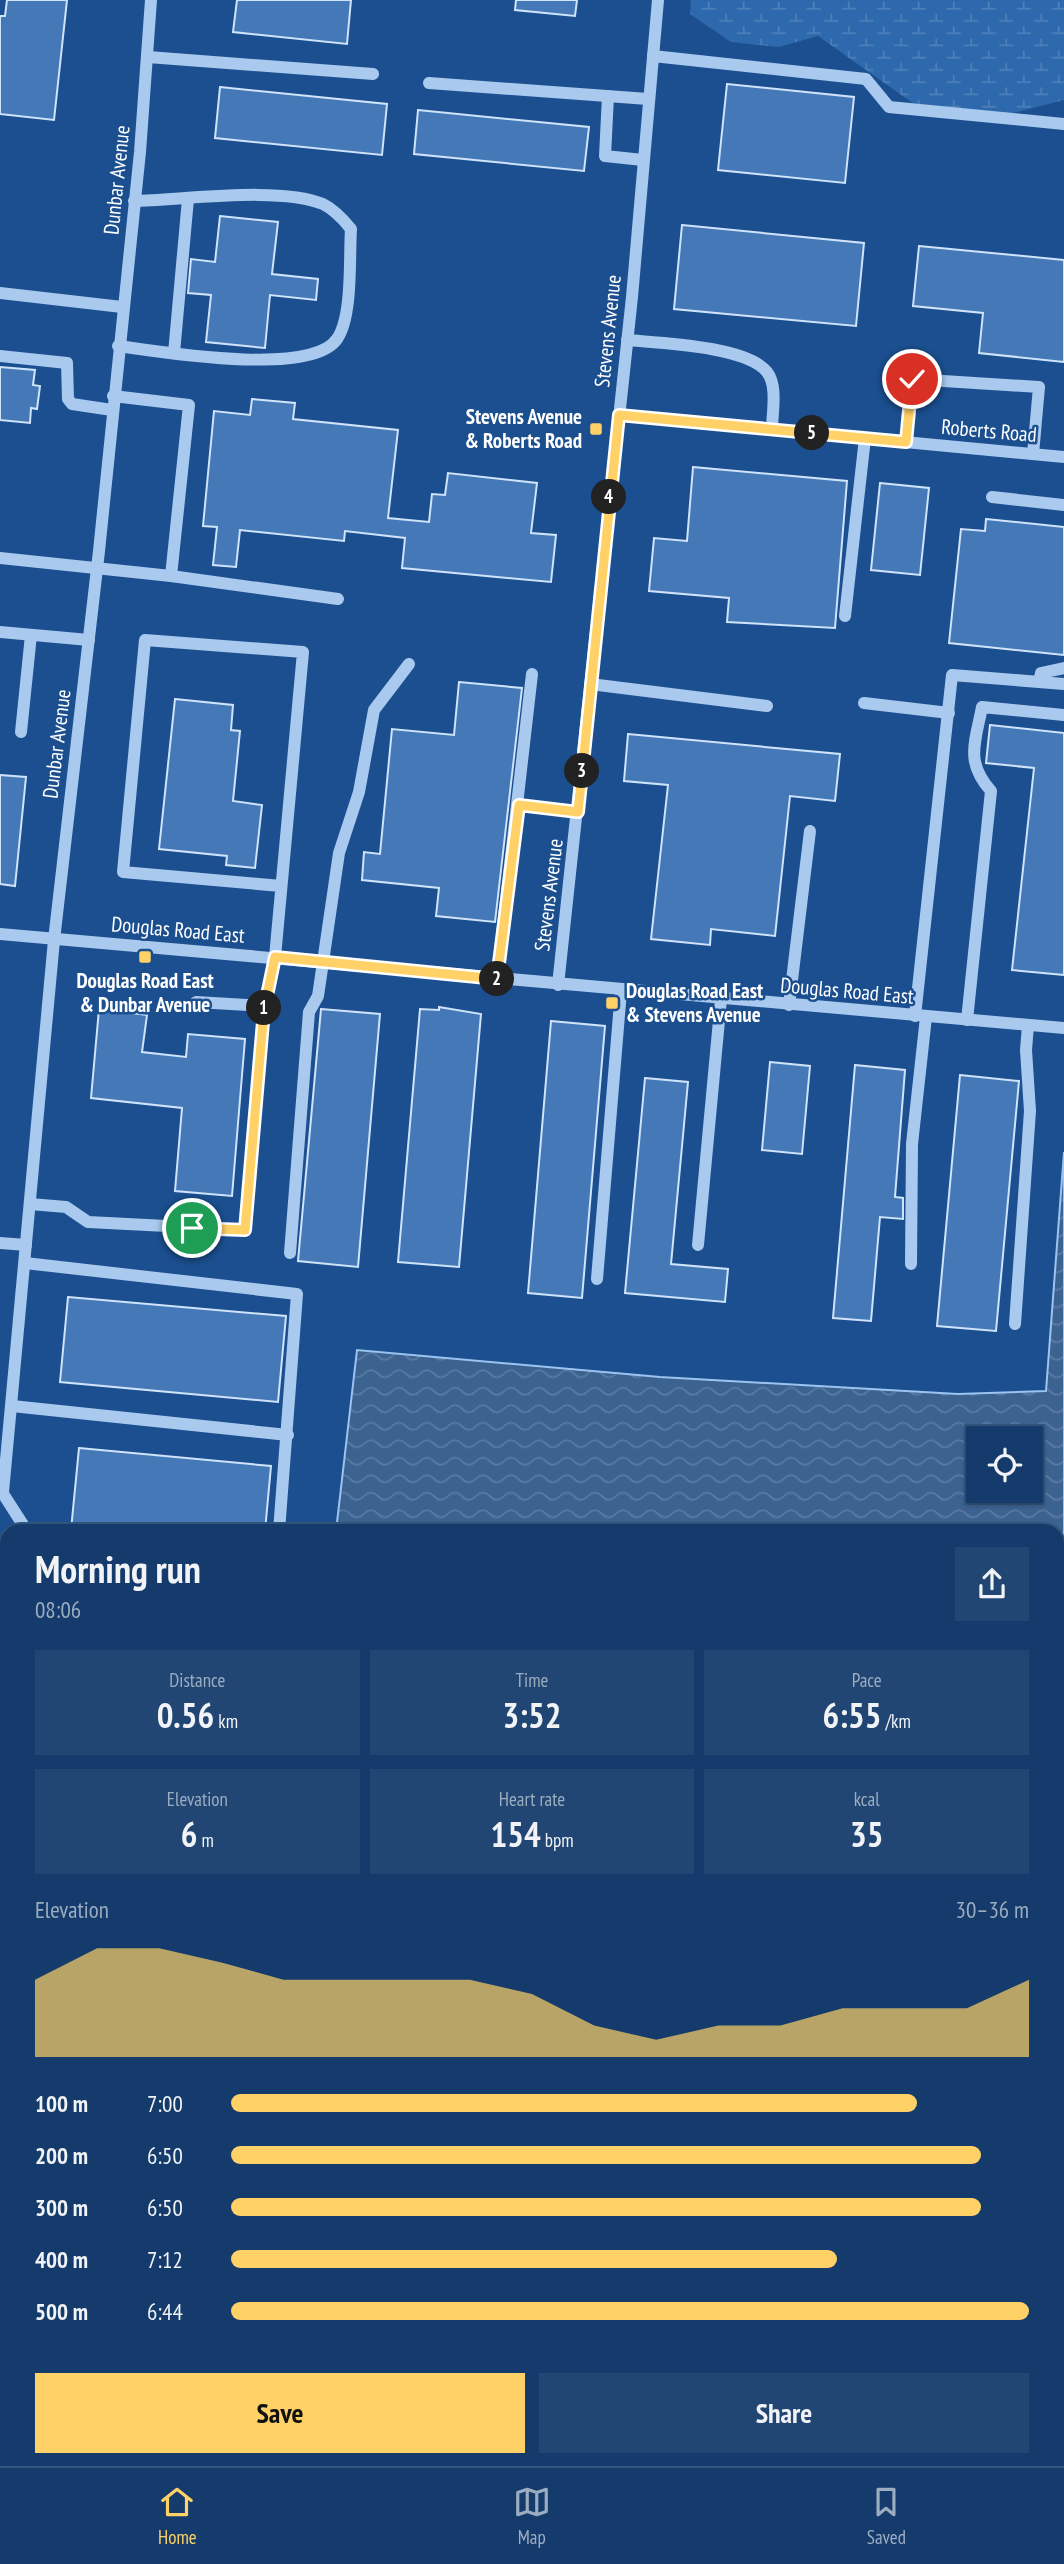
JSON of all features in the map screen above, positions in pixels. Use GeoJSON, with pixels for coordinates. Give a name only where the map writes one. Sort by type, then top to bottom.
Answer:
{"type":"FeatureCollection","features":[{"type":"Feature","properties":{"kind":"street","name":"Stevens Avenue"},"geometry":{"type":"LineString","coordinates":[[558,985],[627,340],[658,0]]}},
{"type":"Feature","properties":{"kind":"street","name":"Dunbar Avenue"},"geometry":{"type":"LineString","coordinates":[[1,1492],[12,1406],[54,940],[97,568],[153,2]]}},
{"type":"Feature","properties":{"kind":"street"},"geometry":{"type":"LineString","coordinates":[[653,56],[866,79],[889,107],[1064,124]]}},
{"type":"Feature","properties":{"kind":"street"},"geometry":{"type":"LineString","coordinates":[[148,57],[373,74]]}},
{"type":"Feature","properties":{"kind":"street"},"geometry":{"type":"LineString","coordinates":[[429,83],[648,99]]}},
{"type":"Feature","properties":{"kind":"street"},"geometry":{"type":"LineString","coordinates":[[608,96],[605,156],[643,160]]}},
{"type":"Feature","properties":{"kind":"street"},"geometry":{"type":"LineString","coordinates":[[118,346],[259,361],[314,356],[336,341],[345,322],[351,229],[340,215],[322,204],[275,196],[134,201]]}},
{"type":"Feature","properties":{"kind":"street"},"geometry":{"type":"LineString","coordinates":[[174,353],[188,199]]}},
{"type":"Feature","properties":{"kind":"street"},"geometry":{"type":"LineString","coordinates":[[0,293],[122,307]]}},
{"type":"Feature","properties":{"kind":"street"},"geometry":{"type":"LineString","coordinates":[[627,340],[698,348],[759,364],[768,373],[773,390],[772,429]]}},
{"type":"Feature","properties":{"kind":"street"},"geometry":{"type":"LineString","coordinates":[[0,356],[67,363],[68,399],[72,404],[112,410]]}},
{"type":"Feature","properties":{"kind":"street"},"geometry":{"type":"LineString","coordinates":[[906,442],[912,379],[1039,387],[1033,454]]}},
{"type":"Feature","properties":{"kind":"street"},"geometry":{"type":"LineString","coordinates":[[113,396],[189,405],[171,576]]}},
{"type":"Feature","properties":{"kind":"street","name":"Roberts Road"},"geometry":{"type":"LineString","coordinates":[[619,415],[1064,457]]}},
{"type":"Feature","properties":{"kind":"street"},"geometry":{"type":"LineString","coordinates":[[845,616],[864,438]]}},
{"type":"Feature","properties":{"kind":"street"},"geometry":{"type":"LineString","coordinates":[[992,497],[1064,505]]}},
{"type":"Feature","properties":{"kind":"street"},"geometry":{"type":"LineString","coordinates":[[0,558],[171,576],[338,599]]}},
{"type":"Feature","properties":{"kind":"street"},"geometry":{"type":"LineString","coordinates":[[0,632],[89,640]]}},
{"type":"Feature","properties":{"kind":"street"},"geometry":{"type":"LineString","coordinates":[[21,732],[31,635]]}},
{"type":"Feature","properties":{"kind":"street"},"geometry":{"type":"LineString","coordinates":[[30,1205],[66,1207],[88,1222],[245,1230],[265,1006],[275,957],[303,652],[145,640],[123,872],[281,887]]}},
{"type":"Feature","properties":{"kind":"street"},"geometry":{"type":"LineString","coordinates":[[290,1253],[309,1012],[318,996],[339,853],[359,792],[374,710],[409,664]]}},
{"type":"Feature","properties":{"kind":"street"},"geometry":{"type":"LineString","coordinates":[[1039,682],[1041,673],[1047,669],[1064,668]]}},
{"type":"Feature","properties":{"kind":"street"},"geometry":{"type":"LineString","coordinates":[[497,979],[532,674]]}},
{"type":"Feature","properties":{"kind":"street"},"geometry":{"type":"LineString","coordinates":[[911,1264],[912,1144],[920,1016],[952,675],[1064,684]]}},
{"type":"Feature","properties":{"kind":"street"},"geometry":{"type":"LineString","coordinates":[[590,684],[766,706]]}},
{"type":"Feature","properties":{"kind":"street"},"geometry":{"type":"LineString","coordinates":[[864,703],[949,713]]}},
{"type":"Feature","properties":{"kind":"street"},"geometry":{"type":"LineString","coordinates":[[967,1020],[991,792],[976,775],[974,752],[982,707],[1064,715]]}},
{"type":"Feature","properties":{"kind":"street"},"geometry":{"type":"LineString","coordinates":[[519,805],[578,812]]}},
{"type":"Feature","properties":{"kind":"street"},"geometry":{"type":"LineString","coordinates":[[789,1005],[810,831]]}},
{"type":"Feature","properties":{"kind":"street","name":"Douglas Road East"},"geometry":{"type":"LineString","coordinates":[[0,934],[275,957],[621,991],[1064,1028]]}},
{"type":"Feature","properties":{"kind":"street"},"geometry":{"type":"LineString","coordinates":[[597,1279],[621,991]]}},
{"type":"Feature","properties":{"kind":"street"},"geometry":{"type":"LineString","coordinates":[[698,1245],[720,999]]}},
{"type":"Feature","properties":{"kind":"street"},"geometry":{"type":"LineString","coordinates":[[196,1002],[265,1006]]}},
{"type":"Feature","properties":{"kind":"street"},"geometry":{"type":"LineString","coordinates":[[1015,1324],[1030,1111],[1026,1050],[1028,1026]]}},
{"type":"Feature","properties":{"kind":"street"},"geometry":{"type":"LineString","coordinates":[[0,1243],[26,1245]]}},
{"type":"Feature","properties":{"kind":"street"},"geometry":{"type":"LineString","coordinates":[[24,1263],[297,1294],[280,1524]]}},
{"type":"Feature","properties":{"kind":"street"},"geometry":{"type":"LineString","coordinates":[[12,1406],[288,1435]]}},
{"type":"Feature","properties":{"kind":"street"},"geometry":{"type":"LineString","coordinates":[[1,1492],[22,1524]]}},
{"type":"Feature","properties":{"kind":"green space"},"geometry":{"type":"Polygon","coordinates":[[[691,0],[1064,0],[1064,100],[985,120],[914,104],[818,36],[779,47],[731,42],[690,14],[691,0]]]}},
{"type":"Feature","properties":{"kind":"water"},"geometry":{"type":"Polygon","coordinates":[[[1064,1152],[1064,1524],[337,1524],[357,1350],[660,1377],[958,1394],[1046,1391],[1064,1152]]]}},
{"type":"Feature","properties":{"kind":"building"},"geometry":{"type":"Polygon","coordinates":[[[7,0],[67,0],[54,120],[0,114],[0,16],[5,16],[7,0]]]}},
{"type":"Feature","properties":{"kind":"building"},"geometry":{"type":"Polygon","coordinates":[[[237,0],[351,0],[347,44],[233,32],[237,0]]]}},
{"type":"Feature","properties":{"kind":"building"},"geometry":{"type":"Polygon","coordinates":[[[516,0],[577,0],[575,16],[515,10],[516,0]]]}},
{"type":"Feature","properties":{"kind":"building"},"geometry":{"type":"Polygon","coordinates":[[[727,84],[854,97],[845,183],[718,170],[727,84]]]}},
{"type":"Feature","properties":{"kind":"building"},"geometry":{"type":"Polygon","coordinates":[[[220,87],[387,104],[382,155],[215,138],[220,87]]]}},
{"type":"Feature","properties":{"kind":"building"},"geometry":{"type":"Polygon","coordinates":[[[418,110],[589,127],[584,171],[414,154],[418,110]]]}},
{"type":"Feature","properties":{"kind":"building"},"geometry":{"type":"Polygon","coordinates":[[[220,216],[278,222],[272,274],[318,279],[316,300],[270,295],[265,348],[206,342],[211,295],[188,293],[191,259],[215,262],[220,216]]]}},
{"type":"Feature","properties":{"kind":"building"},"geometry":{"type":"Polygon","coordinates":[[[682,225],[864,243],[856,326],[674,309],[682,225]]]}},
{"type":"Feature","properties":{"kind":"building"},"geometry":{"type":"Polygon","coordinates":[[[919,246],[1064,260],[1064,362],[979,353],[983,313],[913,306],[919,246]]]}},
{"type":"Feature","properties":{"kind":"building"},"geometry":{"type":"Polygon","coordinates":[[[0,367],[35,370],[33,385],[40,386],[37,409],[31,408],[30,423],[0,420],[0,367]]]}},
{"type":"Feature","properties":{"kind":"building"},"geometry":{"type":"Polygon","coordinates":[[[252,399],[295,403],[293,419],[398,430],[388,518],[429,522],[432,494],[445,495],[448,473],[537,483],[531,533],[556,535],[551,582],[402,568],[405,538],[345,531],[344,541],[240,530],[236,567],[213,565],[217,527],[203,526],[214,411],[250,415],[252,399]]]}},
{"type":"Feature","properties":{"kind":"building"},"geometry":{"type":"Polygon","coordinates":[[[693,467],[847,481],[835,628],[727,622],[729,598],[649,591],[654,538],[687,541],[693,467]]]}},
{"type":"Feature","properties":{"kind":"building"},"geometry":{"type":"Polygon","coordinates":[[[880,483],[929,488],[920,575],[871,570],[880,483]]]}},
{"type":"Feature","properties":{"kind":"building"},"geometry":{"type":"Polygon","coordinates":[[[986,519],[1064,527],[1064,655],[949,643],[961,529],[985,531],[986,519]]]}},
{"type":"Feature","properties":{"kind":"building"},"geometry":{"type":"Polygon","coordinates":[[[459,682],[522,688],[495,922],[436,916],[439,888],[362,880],[364,852],[380,854],[392,729],[454,735],[459,682]]]}},
{"type":"Feature","properties":{"kind":"building"},"geometry":{"type":"Polygon","coordinates":[[[175,699],[233,705],[231,730],[240,731],[233,801],[262,805],[255,868],[226,865],[227,856],[159,849],[175,699]]]}},
{"type":"Feature","properties":{"kind":"building"},"geometry":{"type":"Polygon","coordinates":[[[990,725],[1064,733],[1064,975],[1012,970],[1034,768],[986,763],[990,725]]]}},
{"type":"Feature","properties":{"kind":"building"},"geometry":{"type":"Polygon","coordinates":[[[628,734],[840,754],[835,801],[790,796],[775,936],[711,929],[710,945],[651,939],[668,785],[624,781],[628,734]]]}},
{"type":"Feature","properties":{"kind":"building"},"geometry":{"type":"Polygon","coordinates":[[[0,775],[26,777],[15,886],[0,884],[0,775]]]}},
{"type":"Feature","properties":{"kind":"building"},"geometry":{"type":"Polygon","coordinates":[[[439,1007],[481,1014],[459,1267],[398,1262],[420,1009],[439,1010],[439,1007]]]}},
{"type":"Feature","properties":{"kind":"building"},"geometry":{"type":"Polygon","coordinates":[[[99,1009],[147,1015],[142,1052],[186,1057],[188,1034],[245,1039],[232,1196],[175,1191],[182,1108],[91,1098],[99,1009]]]}},
{"type":"Feature","properties":{"kind":"building"},"geometry":{"type":"Polygon","coordinates":[[[321,1009],[380,1014],[358,1267],[298,1261],[321,1009]]]}},
{"type":"Feature","properties":{"kind":"building"},"geometry":{"type":"Polygon","coordinates":[[[551,1021],[605,1026],[582,1298],[528,1293],[551,1021]]]}},
{"type":"Feature","properties":{"kind":"building"},"geometry":{"type":"Polygon","coordinates":[[[770,1062],[810,1066],[802,1154],[762,1150],[770,1062]]]}},
{"type":"Feature","properties":{"kind":"building"},"geometry":{"type":"Polygon","coordinates":[[[855,1065],[905,1070],[895,1197],[903,1198],[903,1219],[880,1217],[871,1321],[833,1318],[855,1065]]]}},
{"type":"Feature","properties":{"kind":"building"},"geometry":{"type":"Polygon","coordinates":[[[960,1075],[1019,1081],[996,1331],[937,1326],[960,1075]]]}},
{"type":"Feature","properties":{"kind":"building"},"geometry":{"type":"Polygon","coordinates":[[[645,1078],[688,1082],[671,1264],[728,1269],[725,1302],[625,1293],[645,1078]]]}},
{"type":"Feature","properties":{"kind":"building"},"geometry":{"type":"Polygon","coordinates":[[[68,1297],[286,1316],[278,1402],[60,1382],[68,1297]]]}},
{"type":"Feature","properties":{"kind":"building"},"geometry":{"type":"Polygon","coordinates":[[[79,1448],[271,1466],[266,1524],[72,1524],[79,1448]]]}},
{"type":"Feature","properties":{"kind":"place","name":"Stevens Avenue & Roberts Road"},"geometry":{"type":"Point","coordinates":[596,429]}},
{"type":"Feature","properties":{"kind":"place","name":"Douglas Road East & Dunbar Avenue"},"geometry":{"type":"Point","coordinates":[145,957]}},
{"type":"Feature","properties":{"kind":"place","name":"Douglas Road East & Stevens Avenue"},"geometry":{"type":"Point","coordinates":[612,1003]}},
{"type":"Feature","properties":{"kind":"route"},"geometry":{"type":"LineString","coordinates":[[192,1228],[245,1230],[264,1010],[275,957],[497,979],[519,805],[578,812],[619,415],[906,442],[912,379]]}}]}
